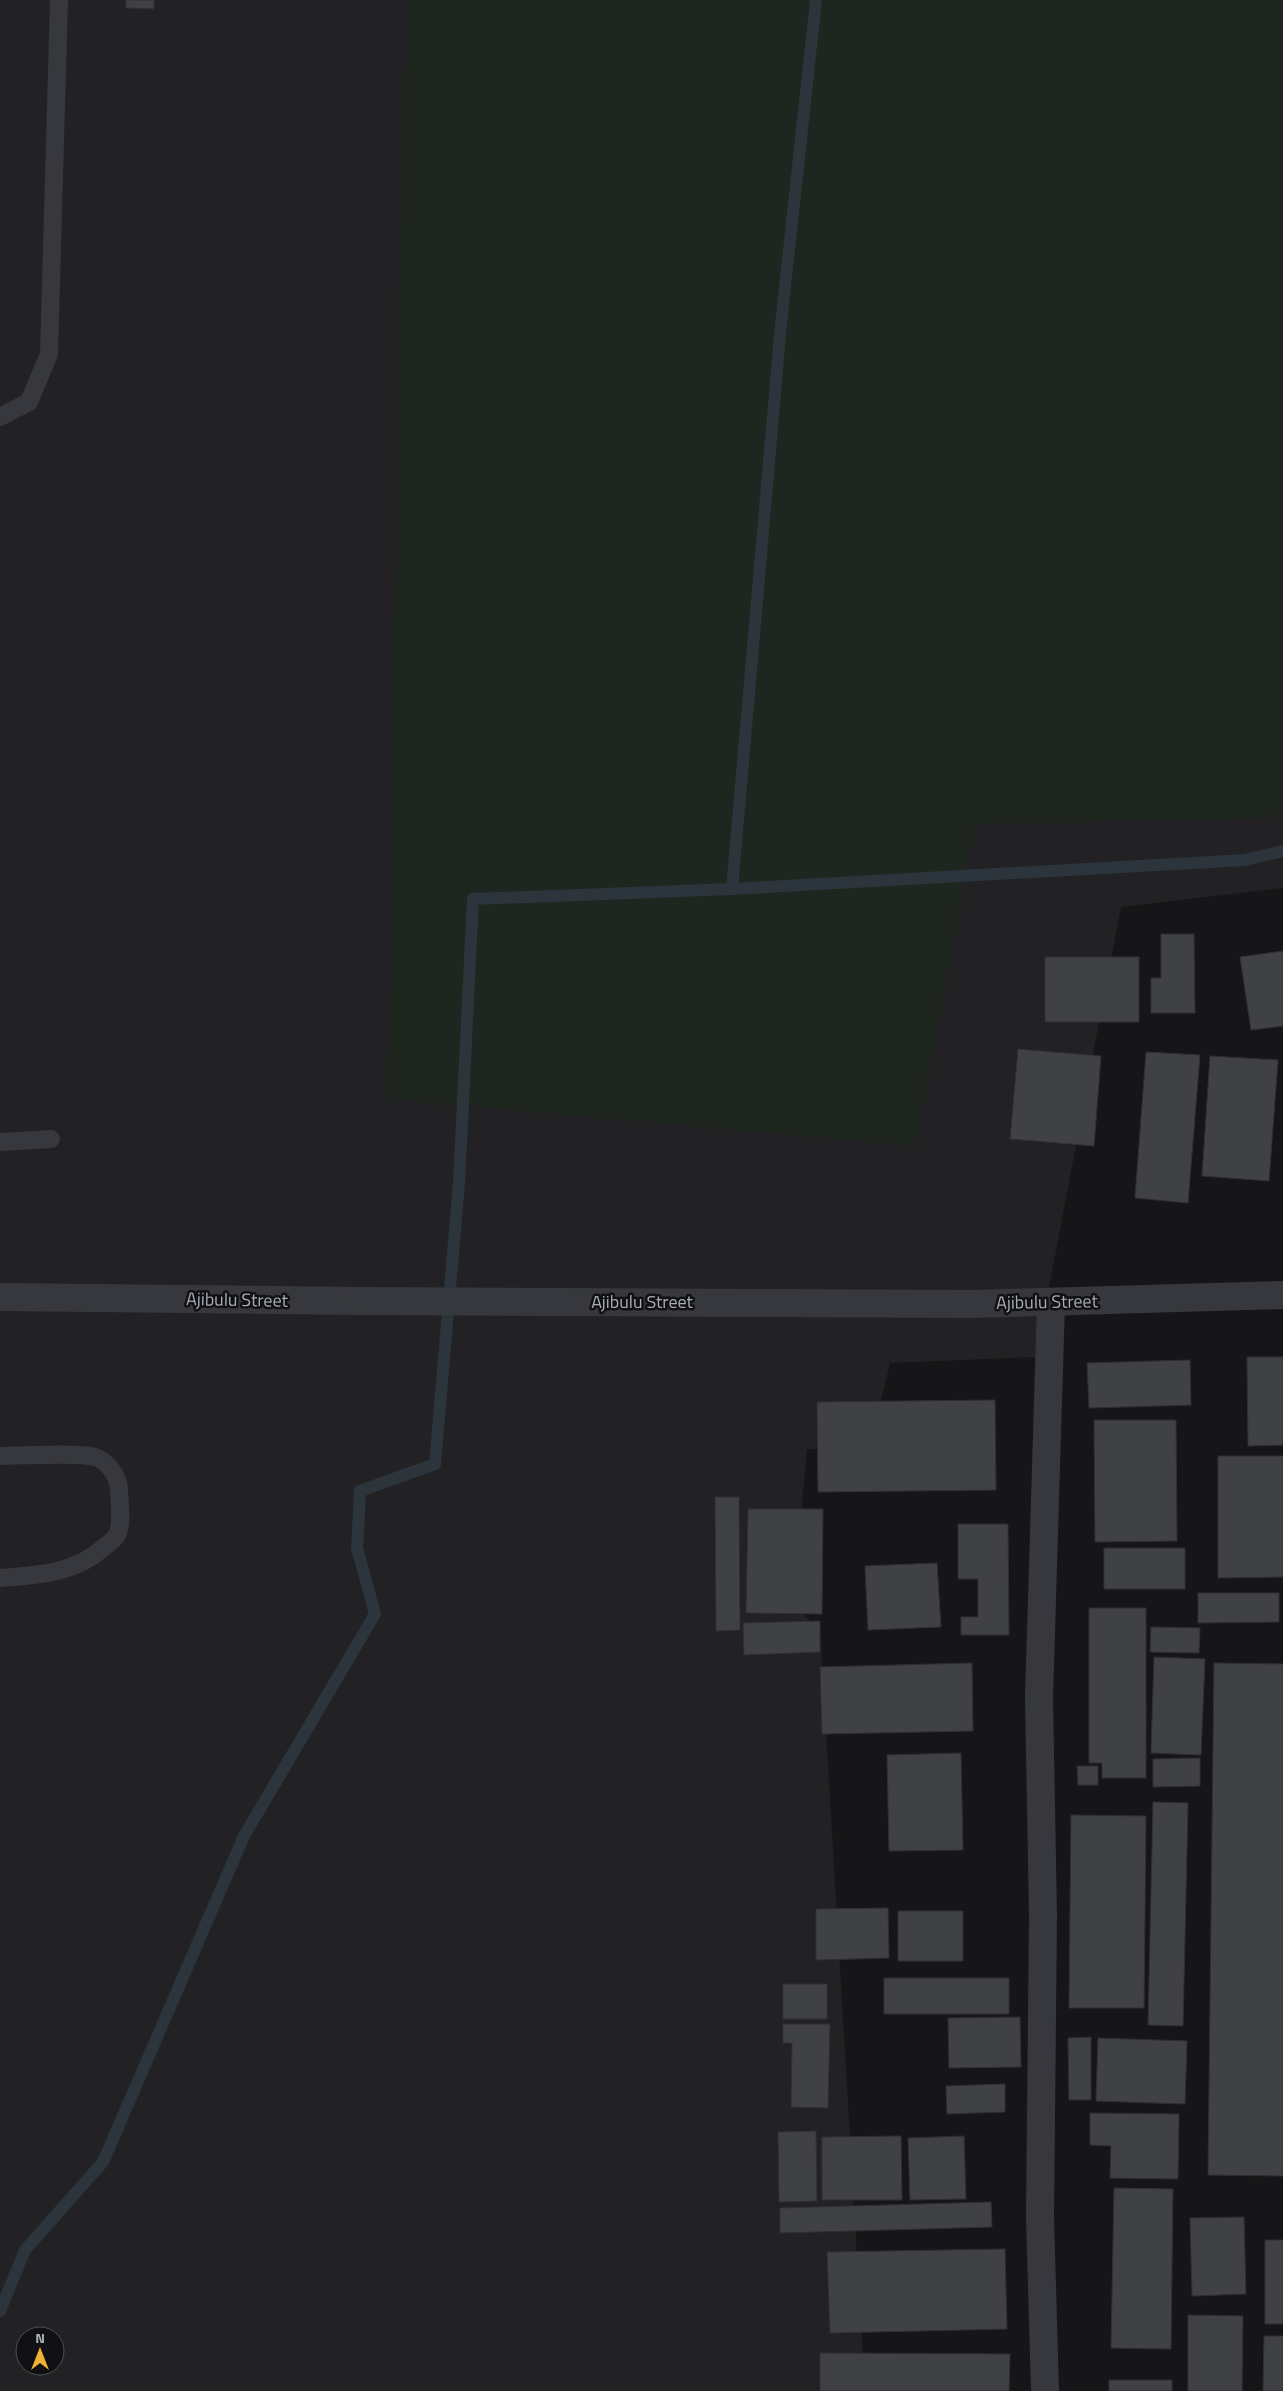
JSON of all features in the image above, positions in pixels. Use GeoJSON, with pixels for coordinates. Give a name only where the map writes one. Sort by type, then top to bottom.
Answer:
{"type":"FeatureCollection","features":[{"type":"Feature","properties":{"kind":"street","name":"Ajibulu Street"},"geometry":{"type":"LineString","coordinates":[[0,1297],[972,1304],[1283,1295]]}},
{"type":"Feature","properties":{"kind":"street"},"geometry":{"type":"LineString","coordinates":[[1044,2391],[1040,2217],[1043,1916],[1039,1696],[1051,1303]]}},
{"type":"Feature","properties":{"kind":"lane"},"geometry":{"type":"LineString","coordinates":[[0,416],[29,402],[50,354],[59,0]]}},
{"type":"Feature","properties":{"kind":"lane"},"geometry":{"type":"LineString","coordinates":[[0,1142],[51,1138]]}},
{"type":"Feature","properties":{"kind":"lane"},"geometry":{"type":"LineString","coordinates":[[0,1456],[95,1457],[106,1463],[115,1475],[118,1486],[119,1524],[117,1534],[93,1558],[64,1571],[0,1578]]}},
{"type":"Feature","properties":{"kind":"shaded area"},"geometry":{"type":"Polygon","coordinates":[[[0,0],[1283,0],[1283,888],[1121,907],[1036,1357],[890,1363],[869,1449],[807,1449],[793,1605],[820,1629],[865,2391],[0,2391],[0,0]]]}},
{"type":"Feature","properties":{"kind":"shaded area"},"geometry":{"type":"Polygon","coordinates":[[[410,0],[1283,0],[1283,807],[1266,818],[976,824],[915,1146],[388,1099],[402,114],[410,0]]]}},
{"type":"Feature","properties":{"kind":"building"},"geometry":{"type":"Polygon","coordinates":[[[126,0],[154,0],[154,9],[126,8],[126,0]]]}},
{"type":"Feature","properties":{"kind":"building"},"geometry":{"type":"Polygon","coordinates":[[[1161,934],[1194,934],[1195,1013],[1151,1013],[1151,978],[1161,978],[1161,934]]]}},
{"type":"Feature","properties":{"kind":"building"},"geometry":{"type":"Polygon","coordinates":[[[1283,951],[1283,1026],[1251,1030],[1240,957],[1283,951]]]}},
{"type":"Feature","properties":{"kind":"building"},"geometry":{"type":"Polygon","coordinates":[[[1045,957],[1139,957],[1139,1022],[1045,1022],[1045,957]]]}},
{"type":"Feature","properties":{"kind":"building"},"geometry":{"type":"Polygon","coordinates":[[[1018,1049],[1101,1056],[1094,1146],[1010,1139],[1018,1049]]]}},
{"type":"Feature","properties":{"kind":"building"},"geometry":{"type":"Polygon","coordinates":[[[1146,1052],[1200,1055],[1188,1203],[1135,1198],[1146,1052]]]}},
{"type":"Feature","properties":{"kind":"building"},"geometry":{"type":"Polygon","coordinates":[[[1210,1056],[1278,1060],[1269,1181],[1202,1176],[1210,1056]]]}},
{"type":"Feature","properties":{"kind":"building"},"geometry":{"type":"Polygon","coordinates":[[[1247,1357],[1283,1357],[1283,1445],[1248,1446],[1247,1357]]]}},
{"type":"Feature","properties":{"kind":"building"},"geometry":{"type":"Polygon","coordinates":[[[1190,1360],[1191,1405],[1089,1408],[1087,1363],[1190,1360]]]}},
{"type":"Feature","properties":{"kind":"building"},"geometry":{"type":"Polygon","coordinates":[[[995,1400],[996,1490],[818,1492],[817,1402],[995,1400]]]}},
{"type":"Feature","properties":{"kind":"building"},"geometry":{"type":"Polygon","coordinates":[[[1094,1420],[1176,1420],[1177,1541],[1095,1542],[1094,1420]]]}},
{"type":"Feature","properties":{"kind":"building"},"geometry":{"type":"Polygon","coordinates":[[[1218,1456],[1283,1456],[1283,1577],[1218,1578],[1218,1456]]]}},
{"type":"Feature","properties":{"kind":"building"},"geometry":{"type":"Polygon","coordinates":[[[715,1497],[739,1497],[740,1630],[716,1631],[715,1497]]]}},
{"type":"Feature","properties":{"kind":"building"},"geometry":{"type":"Polygon","coordinates":[[[748,1509],[823,1509],[822,1614],[746,1613],[748,1509]]]}},
{"type":"Feature","properties":{"kind":"building"},"geometry":{"type":"Polygon","coordinates":[[[958,1524],[1008,1524],[1009,1635],[961,1635],[961,1617],[978,1617],[978,1579],[958,1579],[958,1524]]]}},
{"type":"Feature","properties":{"kind":"building"},"geometry":{"type":"Polygon","coordinates":[[[1104,1548],[1185,1548],[1185,1589],[1104,1589],[1104,1548]]]}},
{"type":"Feature","properties":{"kind":"building"},"geometry":{"type":"Polygon","coordinates":[[[937,1563],[941,1627],[868,1630],[865,1566],[937,1563]]]}},
{"type":"Feature","properties":{"kind":"building"},"geometry":{"type":"Polygon","coordinates":[[[1198,1593],[1279,1593],[1279,1622],[1198,1623],[1198,1593]]]}},
{"type":"Feature","properties":{"kind":"building"},"geometry":{"type":"Polygon","coordinates":[[[1089,1608],[1146,1608],[1146,1778],[1102,1778],[1102,1763],[1089,1763],[1089,1608]]]}},
{"type":"Feature","properties":{"kind":"building"},"geometry":{"type":"Polygon","coordinates":[[[820,1621],[820,1652],[744,1655],[743,1623],[820,1621]]]}},
{"type":"Feature","properties":{"kind":"building"},"geometry":{"type":"Polygon","coordinates":[[[1151,1627],[1200,1628],[1199,1653],[1150,1652],[1151,1627]]]}},
{"type":"Feature","properties":{"kind":"building"},"geometry":{"type":"Polygon","coordinates":[[[1154,1657],[1205,1659],[1201,1755],[1151,1753],[1154,1657]]]}},
{"type":"Feature","properties":{"kind":"building"},"geometry":{"type":"Polygon","coordinates":[[[972,1663],[973,1731],[822,1734],[820,1667],[972,1663]]]}},
{"type":"Feature","properties":{"kind":"building"},"geometry":{"type":"Polygon","coordinates":[[[1214,1663],[1283,1664],[1283,2176],[1208,2175],[1214,1663]]]}},
{"type":"Feature","properties":{"kind":"building"},"geometry":{"type":"Polygon","coordinates":[[[961,1753],[963,1850],[889,1851],[887,1755],[961,1753]]]}},
{"type":"Feature","properties":{"kind":"building"},"geometry":{"type":"Polygon","coordinates":[[[1200,1758],[1200,1786],[1153,1787],[1153,1759],[1200,1758]]]}},
{"type":"Feature","properties":{"kind":"building"},"geometry":{"type":"Polygon","coordinates":[[[1077,1766],[1098,1766],[1098,1785],[1078,1785],[1077,1766]]]}},
{"type":"Feature","properties":{"kind":"building"},"geometry":{"type":"Polygon","coordinates":[[[1153,1802],[1188,1803],[1183,2026],[1148,2025],[1153,1802]]]}},
{"type":"Feature","properties":{"kind":"building"},"geometry":{"type":"Polygon","coordinates":[[[1071,1815],[1146,1816],[1144,2008],[1069,2008],[1071,1815]]]}},
{"type":"Feature","properties":{"kind":"building"},"geometry":{"type":"Polygon","coordinates":[[[888,1908],[889,1958],[816,1960],[816,1909],[888,1908]]]}},
{"type":"Feature","properties":{"kind":"building"},"geometry":{"type":"Polygon","coordinates":[[[898,1911],[963,1911],[963,1961],[898,1961],[898,1911]]]}},
{"type":"Feature","properties":{"kind":"building"},"geometry":{"type":"Polygon","coordinates":[[[884,1978],[1009,1978],[1009,2014],[884,2014],[884,1978]]]}},
{"type":"Feature","properties":{"kind":"building"},"geometry":{"type":"Polygon","coordinates":[[[783,1984],[827,1984],[827,2019],[783,2019],[783,1984]]]}},
{"type":"Feature","properties":{"kind":"building"},"geometry":{"type":"Polygon","coordinates":[[[1020,2017],[1021,2067],[949,2068],[948,2018],[1020,2017]]]}},
{"type":"Feature","properties":{"kind":"building"},"geometry":{"type":"Polygon","coordinates":[[[783,2024],[830,2024],[828,2108],[791,2107],[792,2043],[783,2043],[783,2024]]]}},
{"type":"Feature","properties":{"kind":"building"},"geometry":{"type":"Polygon","coordinates":[[[1091,2037],[1091,2100],[1069,2100],[1068,2038],[1091,2037]]]}},
{"type":"Feature","properties":{"kind":"building"},"geometry":{"type":"Polygon","coordinates":[[[1098,2038],[1187,2041],[1185,2104],[1096,2101],[1098,2038]]]}},
{"type":"Feature","properties":{"kind":"building"},"geometry":{"type":"Polygon","coordinates":[[[1005,2084],[1005,2112],[947,2114],[946,2086],[1005,2084]]]}},
{"type":"Feature","properties":{"kind":"building"},"geometry":{"type":"Polygon","coordinates":[[[1090,2113],[1179,2114],[1178,2179],[1110,2178],[1111,2146],[1090,2145],[1090,2113]]]}},
{"type":"Feature","properties":{"kind":"building"},"geometry":{"type":"Polygon","coordinates":[[[816,2131],[817,2201],[779,2202],[778,2132],[816,2131]]]}},
{"type":"Feature","properties":{"kind":"building"},"geometry":{"type":"Polygon","coordinates":[[[901,2136],[902,2200],[822,2200],[822,2137],[901,2136]]]}},
{"type":"Feature","properties":{"kind":"building"},"geometry":{"type":"Polygon","coordinates":[[[964,2136],[966,2199],[910,2200],[908,2138],[964,2136]]]}},
{"type":"Feature","properties":{"kind":"building"},"geometry":{"type":"Polygon","coordinates":[[[1114,2188],[1173,2189],[1171,2349],[1111,2348],[1114,2188]]]}},
{"type":"Feature","properties":{"kind":"building"},"geometry":{"type":"Polygon","coordinates":[[[991,2202],[992,2227],[780,2233],[780,2208],[991,2202]]]}},
{"type":"Feature","properties":{"kind":"building"},"geometry":{"type":"Polygon","coordinates":[[[1244,2217],[1246,2294],[1192,2296],[1190,2218],[1244,2217]]]}},
{"type":"Feature","properties":{"kind":"building"},"geometry":{"type":"Polygon","coordinates":[[[1265,2240],[1283,2240],[1283,2324],[1265,2324],[1265,2240]]]}},
{"type":"Feature","properties":{"kind":"building"},"geometry":{"type":"Polygon","coordinates":[[[1005,2249],[1007,2329],[830,2333],[827,2252],[1005,2249]]]}},
{"type":"Feature","properties":{"kind":"building"},"geometry":{"type":"Polygon","coordinates":[[[1188,2315],[1243,2316],[1242,2391],[1188,2391],[1188,2315]]]}},
{"type":"Feature","properties":{"kind":"building"},"geometry":{"type":"Polygon","coordinates":[[[1264,2336],[1283,2336],[1283,2391],[1263,2391],[1264,2336]]]}},
{"type":"Feature","properties":{"kind":"building"},"geometry":{"type":"Polygon","coordinates":[[[820,2353],[1010,2354],[1009,2391],[820,2391],[820,2353]]]}},
{"type":"Feature","properties":{"kind":"building"},"geometry":{"type":"Polygon","coordinates":[[[1109,2380],[1172,2380],[1172,2391],[1109,2391],[1109,2380]]]}},
{"type":"Feature","properties":{"kind":"waterway"},"geometry":{"type":"LineString","coordinates":[[732,889],[781,324],[816,0]]}},
{"type":"Feature","properties":{"kind":"waterway"},"geometry":{"type":"LineString","coordinates":[[0,2311],[25,2250],[103,2162],[244,1836],[375,1614],[357,1548],[360,1491],[435,1464],[459,1183],[473,899],[732,889],[1245,860],[1283,851]]}}]}
